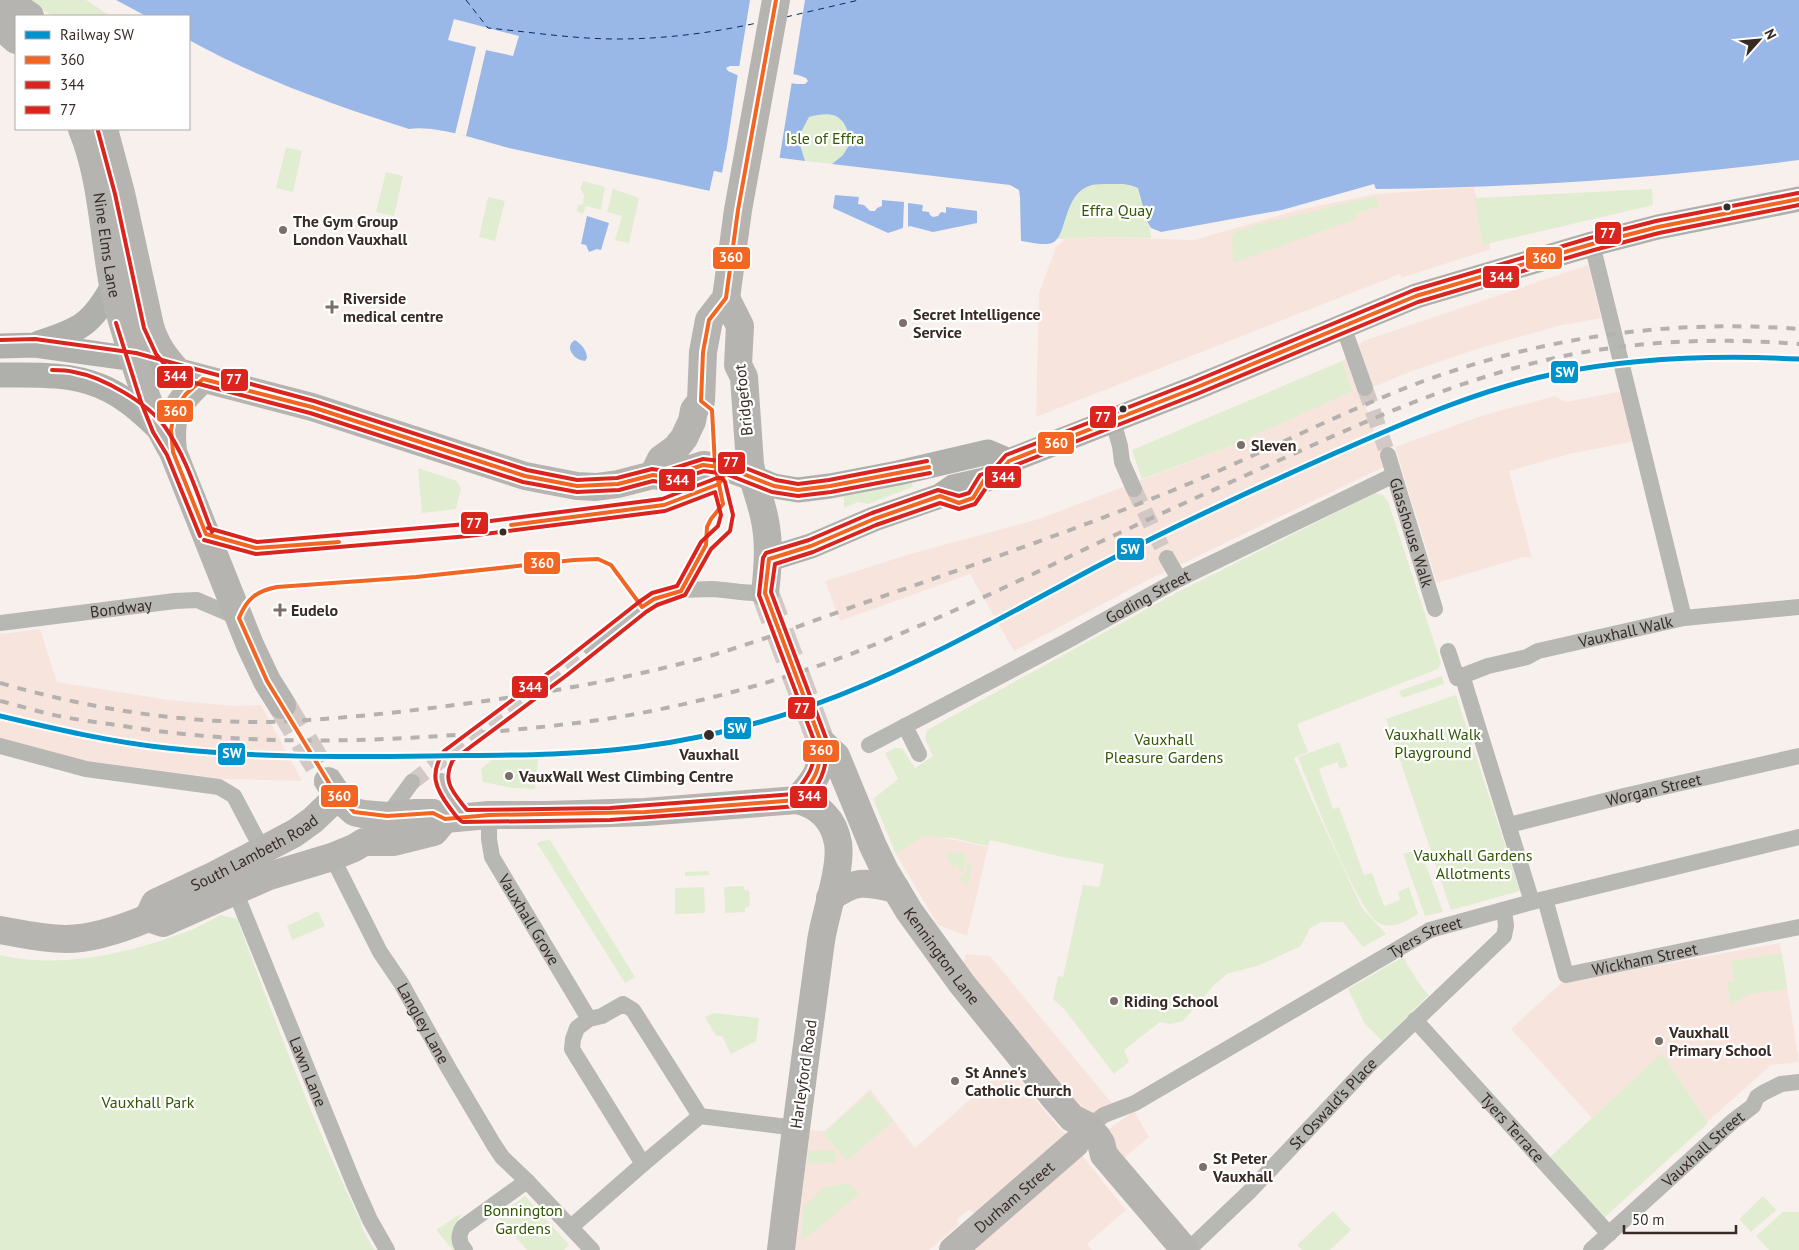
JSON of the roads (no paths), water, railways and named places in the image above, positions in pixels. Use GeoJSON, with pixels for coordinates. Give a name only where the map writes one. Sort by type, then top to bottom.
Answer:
{"type":"FeatureCollection","features":[{"type":"Feature","properties":{"kind":"highway"},"geometry":{"type":"LineString","coordinates":[[653,475],[661,459],[676,448],[684,438],[692,421],[694,410],[701,402],[703,352],[709,320],[726,298],[738,210],[776,0]]}},
{"type":"Feature","properties":{"kind":"highway"},"geometry":{"type":"LineString","coordinates":[[10,12],[15,35]]}},
{"type":"Feature","properties":{"kind":"highway","name":"Nine Elms Lane"},"geometry":{"type":"LineString","coordinates":[[82,130],[92,161],[99,194],[113,286],[143,389],[160,429],[173,452]]}},
{"type":"Feature","properties":{"kind":"highway","name":"Nine Elms Lane"},"geometry":{"type":"LineString","coordinates":[[104,130],[121,193],[155,342],[163,355],[191,375]]}},
{"type":"Feature","properties":{"kind":"highway","name":"Bridgefoot"},"geometry":{"type":"LineString","coordinates":[[726,298],[740,326],[738,365],[744,377],[748,447],[752,477],[764,515],[769,560],[765,593]]}},
{"type":"Feature","properties":{"kind":"highway"},"geometry":{"type":"LineString","coordinates":[[282,705],[259,664],[239,618],[173,452],[171,430],[175,409],[186,394],[191,375],[312,407],[507,470],[555,483],[596,487],[618,484],[653,475],[666,477],[703,465],[728,468],[752,477]]}},
{"type":"Feature","properties":{"kind":"highway","name":"Kennington Lane"},"geometry":{"type":"LineString","coordinates":[[797,800],[814,780],[820,768],[821,742],[836,756],[873,846],[909,911],[962,984],[1085,1126]]}},
{"type":"Feature","properties":{"kind":"highway","name":"South Lambeth Road"},"geometry":{"type":"LineString","coordinates":[[148,918],[155,903],[213,876],[295,833],[313,820],[333,789],[354,812],[387,816],[423,813],[466,817],[610,814],[797,800]]}},
{"type":"Feature","properties":{"kind":"highway","name":"Harleyford Road"},"geometry":{"type":"LineString","coordinates":[[781,1250],[821,942],[838,855],[836,832],[830,820],[819,810],[797,800]]}},
{"type":"Feature","properties":{"kind":"highway","name":"South Lambeth Road"},"geometry":{"type":"LineString","coordinates":[[0,930],[68,939],[119,930],[148,918],[164,923],[270,876],[332,857],[364,842],[394,842],[412,838],[434,832],[466,817]]}},
{"type":"Feature","properties":{"kind":"highway"},"geometry":{"type":"LineString","coordinates":[[830,898],[853,884],[871,883],[896,889]]}},
{"type":"Feature","properties":{"kind":"highway"},"geometry":{"type":"LineString","coordinates":[[1085,1126],[1089,1147],[1104,1155],[1186,1250]]}},
{"type":"Feature","properties":{"kind":"highway","name":"Durham Street"},"geometry":{"type":"LineString","coordinates":[[953,1250],[1085,1126]]}},
{"type":"Feature","properties":{"kind":"main road"},"geometry":{"type":"LineString","coordinates":[[769,560],[811,546],[874,519],[940,496],[959,504],[973,498],[984,480],[997,475],[1009,461],[1113,421],[1416,296],[1592,244],[1658,227],[1799,199]]}},
{"type":"Feature","properties":{"kind":"main road"},"geometry":{"type":"LineString","coordinates":[[34,345],[70,334],[81,326],[95,314],[113,286]]}},
{"type":"Feature","properties":{"kind":"main road"},"geometry":{"type":"LineString","coordinates":[[0,346],[34,345],[134,360],[191,375]]}},
{"type":"Feature","properties":{"kind":"main road"},"geometry":{"type":"LineString","coordinates":[[0,375],[54,376],[86,381],[108,390],[128,402],[160,429]]}},
{"type":"Feature","properties":{"kind":"main road"},"geometry":{"type":"LineString","coordinates":[[752,477],[774,486],[798,490],[898,473],[988,452],[1009,461]]}},
{"type":"Feature","properties":{"kind":"street"},"geometry":{"type":"LineString","coordinates":[[1592,244],[1684,618]]}},
{"type":"Feature","properties":{"kind":"street"},"geometry":{"type":"LineString","coordinates":[[1343,326],[1365,388]]}},
{"type":"Feature","properties":{"kind":"street"},"geometry":{"type":"LineString","coordinates":[[1113,421],[1122,462],[1134,489]]}},
{"type":"Feature","properties":{"kind":"street","name":"Glasshouse Walk"},"geometry":{"type":"LineString","coordinates":[[1388,455],[1435,609]]}},
{"type":"Feature","properties":{"kind":"street","name":"Goding Street"},"geometry":{"type":"LineString","coordinates":[[869,745],[1065,642],[1179,579],[1394,475]]}},
{"type":"Feature","properties":{"kind":"street"},"geometry":{"type":"LineString","coordinates":[[1167,558],[1179,579]]}},
{"type":"Feature","properties":{"kind":"street"},"geometry":{"type":"LineString","coordinates":[[591,648],[654,599],[681,591],[714,590],[753,594],[765,593]]}},
{"type":"Feature","properties":{"kind":"street","name":"Bondway"},"geometry":{"type":"LineString","coordinates":[[0,623],[174,601],[197,600],[239,618]]}},
{"type":"Feature","properties":{"kind":"street","name":"Vauxhall Walk"},"geometry":{"type":"LineString","coordinates":[[1460,676],[1488,666],[1527,657],[1538,651],[1684,618],[1799,607]]}},
{"type":"Feature","properties":{"kind":"street"},"geometry":{"type":"LineString","coordinates":[[1448,651],[1460,676],[1508,825],[1539,901]]}},
{"type":"Feature","properties":{"kind":"street"},"geometry":{"type":"LineString","coordinates":[[905,726],[919,754]]}},
{"type":"Feature","properties":{"kind":"street"},"geometry":{"type":"LineString","coordinates":[[0,746],[86,769],[219,787],[234,796],[263,850]]}},
{"type":"Feature","properties":{"kind":"street","name":"Worgan Street"},"geometry":{"type":"LineString","coordinates":[[1508,825],[1799,756]]}},
{"type":"Feature","properties":{"kind":"street"},"geometry":{"type":"LineString","coordinates":[[442,781],[447,792],[466,817]]}},
{"type":"Feature","properties":{"kind":"street"},"geometry":{"type":"LineString","coordinates":[[364,842],[387,816],[412,782]]}},
{"type":"Feature","properties":{"kind":"street","name":"Vauxhall Grove"},"geometry":{"type":"LineString","coordinates":[[466,817],[489,839],[492,857],[589,1019]]}},
{"type":"Feature","properties":{"kind":"street","name":"Tyers Street"},"geometry":{"type":"LineString","coordinates":[[1085,1126],[1135,1103],[1427,932],[1539,901],[1799,837]]}},
{"type":"Feature","properties":{"kind":"street","name":"Langley Lane"},"geometry":{"type":"LineString","coordinates":[[332,857],[380,952],[401,983],[494,1145],[502,1157],[572,1227],[592,1250]]}},
{"type":"Feature","properties":{"kind":"street","name":"Lawn Lane"},"geometry":{"type":"LineString","coordinates":[[235,891],[358,1192],[370,1220],[387,1250]]}},
{"type":"Feature","properties":{"kind":"street","name":"Wickham Street"},"geometry":{"type":"LineString","coordinates":[[1539,901],[1566,976],[1799,927]]}},
{"type":"Feature","properties":{"kind":"street","name":"St Oswald's Place"},"geometry":{"type":"LineString","coordinates":[[1186,1250],[1249,1192],[1361,1073],[1504,936],[1506,926],[1504,910]]}},
{"type":"Feature","properties":{"kind":"street"},"geometry":{"type":"LineString","coordinates":[[643,1164],[572,1049],[577,1028],[589,1019],[602,1016],[623,1004],[633,1010],[700,1116]]}},
{"type":"Feature","properties":{"kind":"street","name":"Tyers Terrace"},"geometry":{"type":"LineString","coordinates":[[1415,1020],[1609,1234]]}},
{"type":"Feature","properties":{"kind":"street","name":"Vauxhall Street"},"geometry":{"type":"LineString","coordinates":[[1592,1250],[1733,1121],[1753,1106],[1757,1098],[1781,1084],[1799,1082]]}},
{"type":"Feature","properties":{"kind":"street"},"geometry":{"type":"LineString","coordinates":[[572,1227],[700,1116],[796,1128]]}},
{"type":"Feature","properties":{"kind":"street"},"geometry":{"type":"LineString","coordinates":[[464,1250],[459,1240],[463,1227],[527,1181]]}},
{"type":"Feature","properties":{"kind":"water"},"geometry":{"type":"Polygon","coordinates":[[[116,0],[1799,0],[1799,160],[1641,177],[1482,187],[1376,189],[1374,184],[1282,210],[1161,232],[1151,228],[1147,221],[1138,188],[1123,184],[1096,184],[1082,190],[1075,197],[1057,239],[1052,243],[1040,244],[1021,241],[1019,190],[1010,185],[832,164],[843,155],[851,142],[846,126],[838,117],[832,115],[826,114],[809,117],[798,138],[805,161],[726,151],[722,173],[714,171],[710,191],[509,148],[446,131],[420,128],[409,129],[296,90],[215,54],[190,41],[190,15],[144,15],[116,0]],[[738,66],[726,68],[737,75],[797,84],[805,84],[808,81],[806,78],[798,75],[738,66]]]}},
{"type":"Feature","properties":{"kind":"water"},"geometry":{"type":"Polygon","coordinates":[[[835,195],[859,197],[858,204],[864,205],[870,211],[875,211],[882,206],[882,200],[904,202],[903,228],[888,233],[833,208],[835,195]]]}},
{"type":"Feature","properties":{"kind":"water"},"geometry":{"type":"Polygon","coordinates":[[[908,203],[923,205],[922,211],[929,212],[933,217],[938,216],[941,212],[946,213],[946,207],[977,211],[977,223],[933,232],[908,227],[908,203]]]}},
{"type":"Feature","properties":{"kind":"water"},"geometry":{"type":"Polygon","coordinates":[[[587,216],[609,223],[601,250],[597,249],[589,252],[586,245],[581,244],[587,216]]]}},
{"type":"Feature","properties":{"kind":"water"},"geometry":{"type":"Polygon","coordinates":[[[575,340],[585,350],[587,358],[585,361],[578,359],[570,350],[570,346],[575,340]]]}},
{"type":"Feature","properties":{"kind":"tunnel"},"geometry":{"type":"LineString","coordinates":[[1365,388],[1388,455]]}},
{"type":"Feature","properties":{"kind":"tunnel"},"geometry":{"type":"LineString","coordinates":[[1134,489],[1167,558]]}},
{"type":"Feature","properties":{"kind":"tunnel"},"geometry":{"type":"LineString","coordinates":[[765,593],[821,742]]}},
{"type":"Feature","properties":{"kind":"tunnel"},"geometry":{"type":"LineString","coordinates":[[412,782],[591,648]]}},
{"type":"Feature","properties":{"kind":"tunnel"},"geometry":{"type":"LineString","coordinates":[[282,705],[328,781]]}},
{"type":"Feature","properties":{"kind":"railway"},"geometry":{"type":"LineString","coordinates":[[0,683],[99,707],[167,717],[234,722],[291,721],[409,711],[488,701],[585,685],[713,655],[1032,544],[1181,487],[1390,394],[1467,366],[1513,353],[1607,335],[1703,327],[1799,329]]}},
{"type":"Feature","properties":{"kind":"railway"},"geometry":{"type":"LineString","coordinates":[[0,701],[48,714],[145,729],[204,736],[279,740],[392,739],[467,734],[615,718],[668,708],[764,683],[827,663],[915,628],[1353,427],[1425,398],[1498,373],[1574,354],[1658,343],[1743,341],[1799,344]]}},
{"type":"Feature","properties":{"kind":"rail line","name":"SW"},"geometry":{"type":"LineString","coordinates":[[0,716],[83,735],[125,742],[233,754],[366,757],[561,754],[613,750],[691,739],[741,727],[816,704],[905,667],[1123,553],[1212,509],[1360,442],[1469,398],[1554,374],[1615,364],[1676,359],[1738,357],[1799,359]]}},
{"type":"Feature","properties":{"kind":"place","name":"The Gym Group London Vauxhall"},"geometry":{"type":"Point","coordinates":[283,230]}},
{"type":"Feature","properties":{"kind":"place","name":"Riverside medical centre"},"geometry":{"type":"Point","coordinates":[332,307]}},
{"type":"Feature","properties":{"kind":"place","name":"Secret Intelligence Service"},"geometry":{"type":"Point","coordinates":[903,323]}},
{"type":"Feature","properties":{"kind":"place","name":"Sleven"},"geometry":{"type":"Point","coordinates":[1241,445]}},
{"type":"Feature","properties":{"kind":"place","name":"Eudelo"},"geometry":{"type":"Point","coordinates":[280,610]}},
{"type":"Feature","properties":{"kind":"place","name":"Vauxhall"},"geometry":{"type":"Point","coordinates":[709,735]}},
{"type":"Feature","properties":{"kind":"place","name":"VauxWall West Climbing Centre"},"geometry":{"type":"Point","coordinates":[509,776]}},
{"type":"Feature","properties":{"kind":"place","name":"Riding School"},"geometry":{"type":"Point","coordinates":[1114,1001]}},
{"type":"Feature","properties":{"kind":"place","name":"Vauxhall Primary School"},"geometry":{"type":"Point","coordinates":[1659,1041]}},
{"type":"Feature","properties":{"kind":"place","name":"St Anne's Catholic Church"},"geometry":{"type":"Point","coordinates":[955,1081]}},
{"type":"Feature","properties":{"kind":"place","name":"St Peter Vauxhall"},"geometry":{"type":"Point","coordinates":[1203,1167]}},
{"type":"Feature","properties":{"kind":"park label","name":"Isle of Effra"},"geometry":{"type":"Point","coordinates":[825,138]}},
{"type":"Feature","properties":{"kind":"park label","name":"Effra Quay"},"geometry":{"type":"Point","coordinates":[1117,210]}},
{"type":"Feature","properties":{"kind":"park label","name":"Vauxhall Walk Playground"},"geometry":{"type":"Point","coordinates":[1433,743]}},
{"type":"Feature","properties":{"kind":"park label","name":"Vauxhall Pleasure Gardens"},"geometry":{"type":"Point","coordinates":[1164,748]}},
{"type":"Feature","properties":{"kind":"park label","name":"Vauxhall Gardens Allotments"},"geometry":{"type":"Point","coordinates":[1473,864]}},
{"type":"Feature","properties":{"kind":"park label","name":"Vauxhall Park"},"geometry":{"type":"Point","coordinates":[148,1102]}},
{"type":"Feature","properties":{"kind":"park label","name":"Bonnington Gardens"},"geometry":{"type":"Point","coordinates":[523,1219]}}]}
